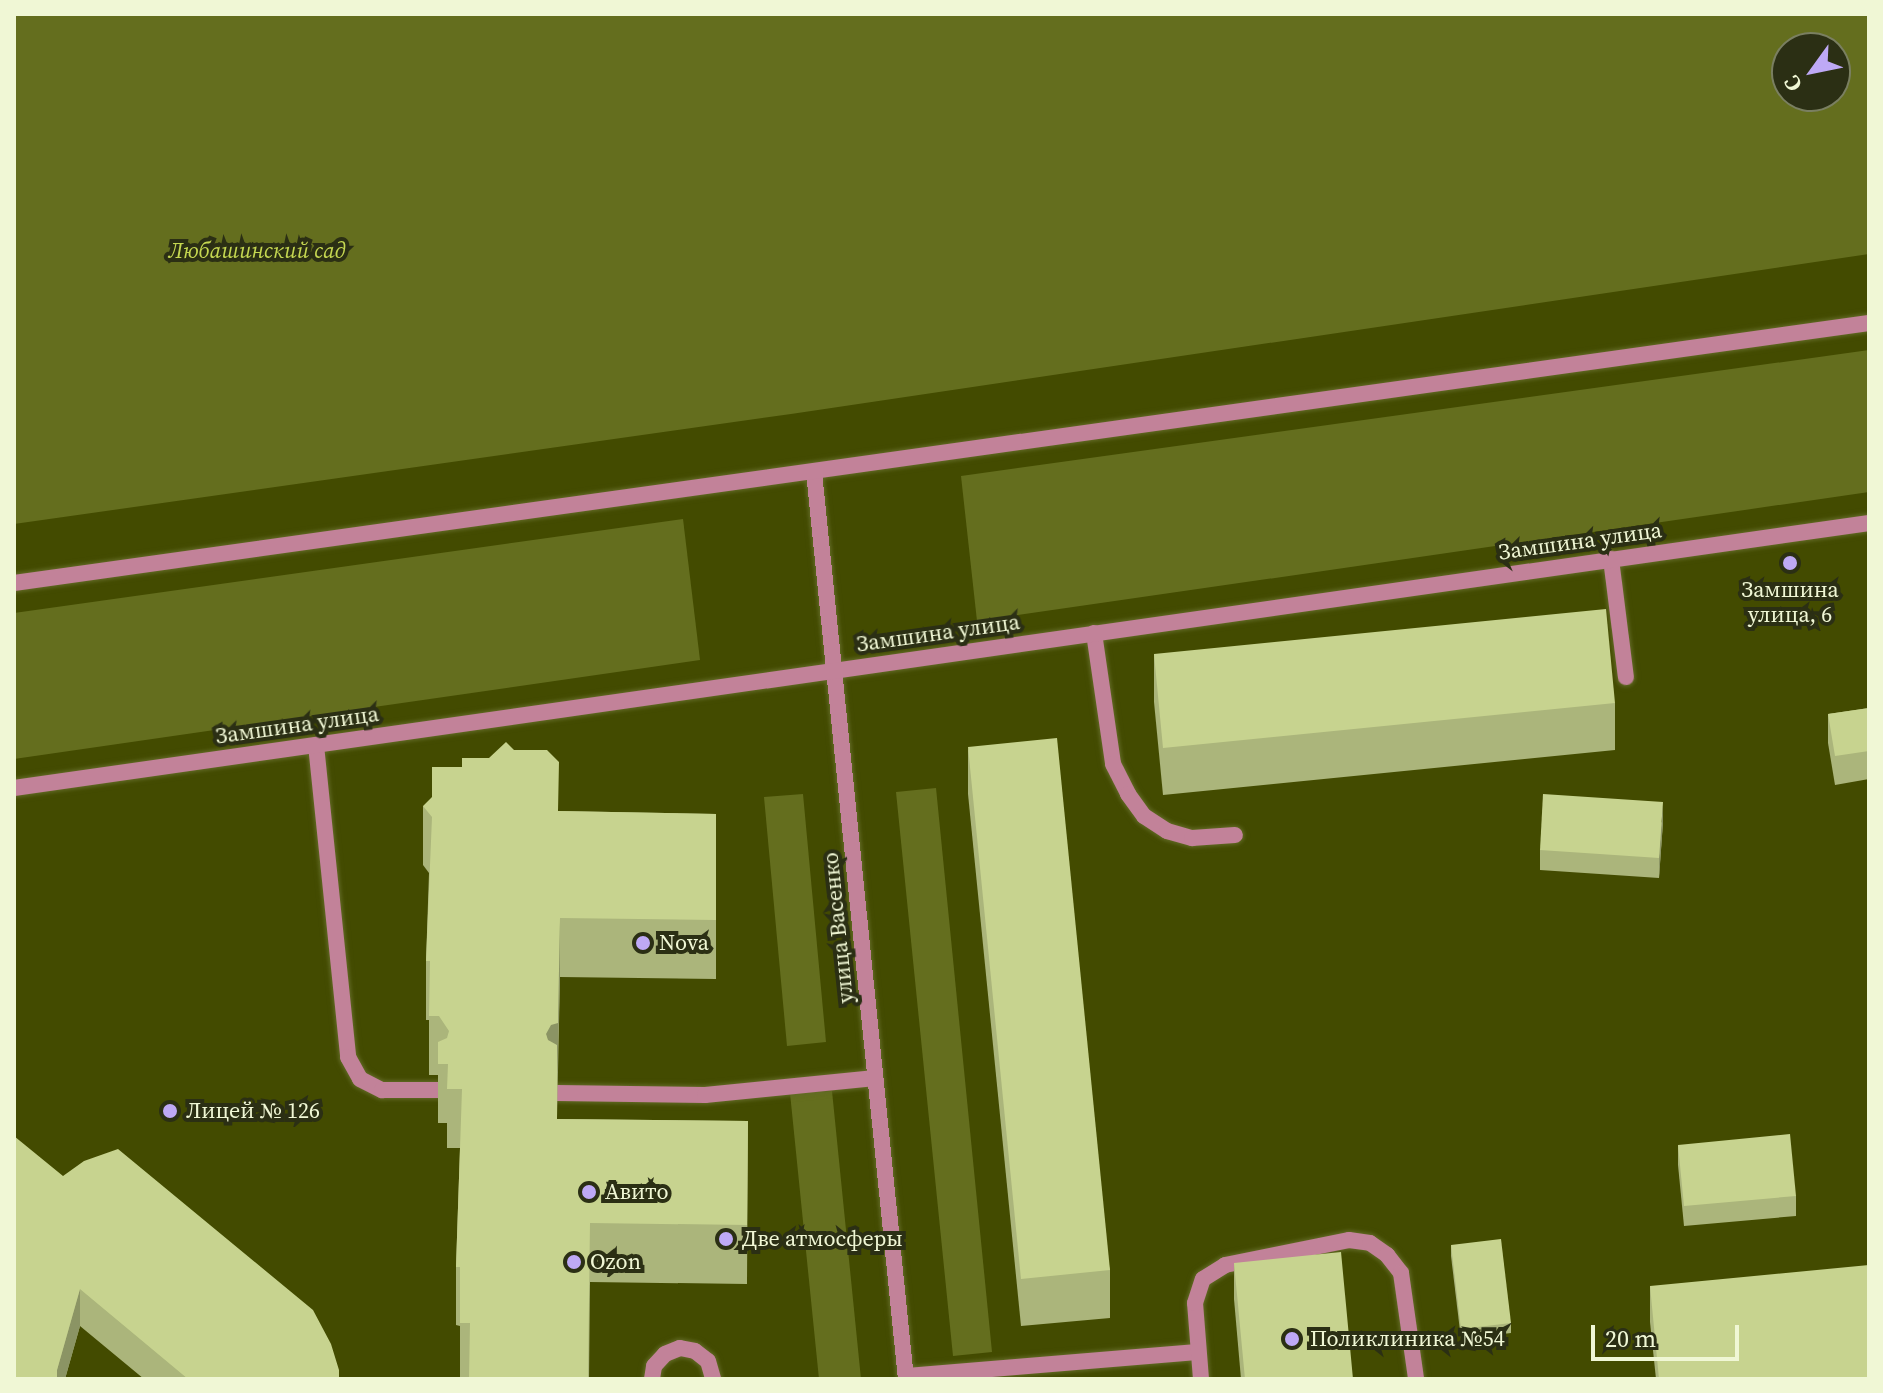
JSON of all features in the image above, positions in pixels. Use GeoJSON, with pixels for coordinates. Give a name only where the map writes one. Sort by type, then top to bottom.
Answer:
{"type":"FeatureCollection","features":[{"type":"Feature","properties":{"kind":"street"},"geometry":{"type":"LineString","coordinates":[[14,583],[1869,323]]}},
{"type":"Feature","properties":{"kind":"street","name":"улица Васенко"},"geometry":{"type":"LineString","coordinates":[[814,472],[906,1378]]}},
{"type":"Feature","properties":{"kind":"street","name":"Замшина улица"},"geometry":{"type":"LineString","coordinates":[[14,788],[1869,523]]}},
{"type":"Feature","properties":{"kind":"street"},"geometry":{"type":"LineString","coordinates":[[1611,559],[1626,677]]}},
{"type":"Feature","properties":{"kind":"street"},"geometry":{"type":"LineString","coordinates":[[1094,633],[1113,764],[1128,794],[1144,816],[1167,831],[1192,838],[1235,835]]}},
{"type":"Feature","properties":{"kind":"street"},"geometry":{"type":"LineString","coordinates":[[316,745],[348,1057],[360,1079],[382,1090],[438,1090]]}},
{"type":"Feature","properties":{"kind":"street"},"geometry":{"type":"LineString","coordinates":[[557,1093],[705,1095],[875,1078]]}},
{"type":"Feature","properties":{"kind":"street"},"geometry":{"type":"LineString","coordinates":[[1201,1379],[1197,1290],[1213,1270],[1349,1240],[1370,1243],[1387,1255],[1401,1273],[1416,1379]]}},
{"type":"Feature","properties":{"kind":"street"},"geometry":{"type":"LineString","coordinates":[[652,1379],[654,1366],[665,1354],[680,1348],[695,1351],[708,1361],[713,1379]]}},
{"type":"Feature","properties":{"kind":"street"},"geometry":{"type":"LineString","coordinates":[[906,1378],[1198,1352]]}},
{"type":"Feature","properties":{"kind":"green space","name":"Любашинский сад"},"geometry":{"type":"Polygon","coordinates":[[[14,14],[1869,14],[1869,254],[791,414],[14,524],[14,14]]]}},
{"type":"Feature","properties":{"kind":"green space"},"geometry":{"type":"Polygon","coordinates":[[[1869,350],[1869,492],[977,621],[961,476],[1869,350]]]}},
{"type":"Feature","properties":{"kind":"green space"},"geometry":{"type":"Polygon","coordinates":[[[683,519],[700,660],[14,759],[14,613],[683,519]]]}},
{"type":"Feature","properties":{"kind":"green space"},"geometry":{"type":"Polygon","coordinates":[[[936,788],[992,1352],[953,1356],[896,792],[936,788]]]}},
{"type":"Feature","properties":{"kind":"green space"},"geometry":{"type":"Polygon","coordinates":[[[803,794],[826,1042],[787,1046],[764,797],[803,794]]]}},
{"type":"Feature","properties":{"kind":"green space"},"geometry":{"type":"Polygon","coordinates":[[[832,1091],[861,1379],[819,1379],[790,1093],[832,1091]]]}},
{"type":"Feature","properties":{"kind":"building"},"geometry":{"type":"Polygon","coordinates":[[[1606,609],[1615,703],[1163,748],[1154,654],[1606,609]]]}},
{"type":"Feature","properties":{"kind":"building"},"geometry":{"type":"Polygon","coordinates":[[[1869,708],[1869,751],[1835,756],[1828,714],[1869,708]]]}},
{"type":"Feature","properties":{"kind":"building"},"geometry":{"type":"Polygon","coordinates":[[[1057,738],[1110,1270],[1021,1279],[968,747],[1057,738]]]}},
{"type":"Feature","properties":{"kind":"building"},"geometry":{"type":"Polygon","coordinates":[[[506,742],[514,750],[547,750],[559,762],[558,811],[716,814],[716,920],[560,918],[558,1023],[551,1025],[546,1034],[548,1040],[557,1045],[557,1119],[748,1121],[747,1225],[590,1223],[588,1379],[469,1379],[470,1323],[460,1323],[460,1267],[456,1267],[462,1089],[447,1089],[448,1064],[438,1064],[438,1042],[447,1038],[449,1031],[439,1016],[429,1016],[430,961],[426,961],[432,817],[423,806],[432,797],[432,767],[462,767],[462,758],[489,758],[506,742]]]}},
{"type":"Feature","properties":{"kind":"building"},"geometry":{"type":"Polygon","coordinates":[[[1543,794],[1663,802],[1659,858],[1540,850],[1543,794]]]}},
{"type":"Feature","properties":{"kind":"building"},"geometry":{"type":"Polygon","coordinates":[[[1790,1134],[1796,1196],[1684,1206],[1678,1145],[1790,1134]]]}},
{"type":"Feature","properties":{"kind":"building"},"geometry":{"type":"Polygon","coordinates":[[[14,1136],[63,1176],[84,1161],[118,1149],[313,1310],[331,1344],[339,1379],[188,1379],[80,1289],[57,1379],[14,1379],[14,1136]]]}},
{"type":"Feature","properties":{"kind":"building"},"geometry":{"type":"Polygon","coordinates":[[[1501,1239],[1511,1323],[1461,1329],[1451,1245],[1501,1239]]]}},
{"type":"Feature","properties":{"kind":"building","name":"Поликлиника №54"},"geometry":{"type":"Polygon","coordinates":[[[1341,1252],[1353,1379],[1245,1379],[1234,1263],[1341,1252]]]}},
{"type":"Feature","properties":{"kind":"building"},"geometry":{"type":"Polygon","coordinates":[[[1869,1265],[1869,1379],[1659,1379],[1650,1286],[1869,1265]]]}},
{"type":"Feature","properties":{"kind":"place","name":"Замшина улица, 6"},"geometry":{"type":"Point","coordinates":[1790,563]}},
{"type":"Feature","properties":{"kind":"place","name":"Nova"},"geometry":{"type":"Point","coordinates":[643,943]}},
{"type":"Feature","properties":{"kind":"place","name":"Лицей № 126"},"geometry":{"type":"Point","coordinates":[170,1111]}},
{"type":"Feature","properties":{"kind":"place","name":"Авито"},"geometry":{"type":"Point","coordinates":[589,1192]}},
{"type":"Feature","properties":{"kind":"place","name":"Две атмосферы"},"geometry":{"type":"Point","coordinates":[726,1239]}},
{"type":"Feature","properties":{"kind":"place","name":"Ozon"},"geometry":{"type":"Point","coordinates":[574,1262]}},
{"type":"Feature","properties":{"kind":"place","name":"Поликлиника №54"},"geometry":{"type":"Point","coordinates":[1292,1339]}}]}
